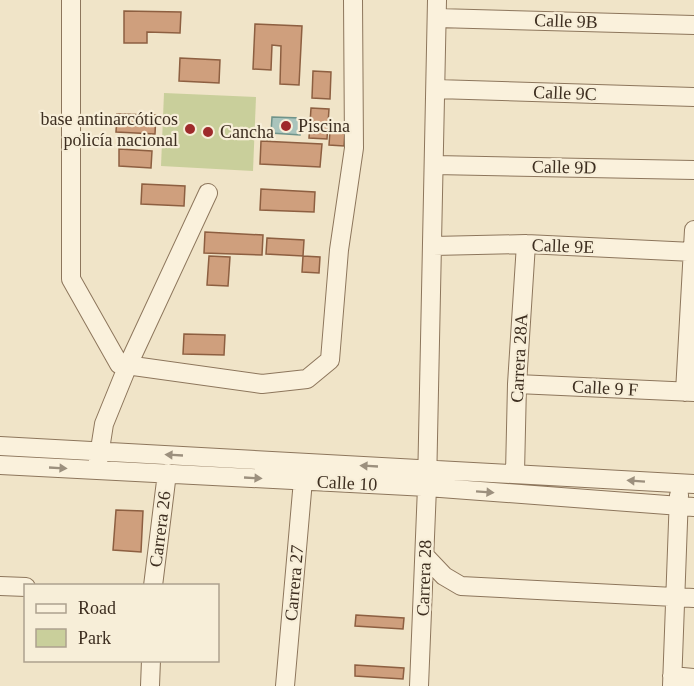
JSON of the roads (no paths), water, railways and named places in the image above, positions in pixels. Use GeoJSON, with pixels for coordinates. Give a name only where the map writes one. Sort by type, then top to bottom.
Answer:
{"type":"FeatureCollection","features":[{"type":"Feature","properties":{"kind":"street"},"geometry":{"type":"LineString","coordinates":[[71,0],[71,279],[119,364],[262,384],[307,379],[330,360],[339,250],[354,148],[353,0]]}},
{"type":"Feature","properties":{"kind":"street","name":"Calle 9B"},"geometry":{"type":"LineString","coordinates":[[437,9],[694,25]]}},
{"type":"Feature","properties":{"kind":"street","name":"Carrera 28"},"geometry":{"type":"LineString","coordinates":[[419,686],[425,556],[437,9]]}},
{"type":"Feature","properties":{"kind":"street","name":"Calle 9C"},"geometry":{"type":"LineString","coordinates":[[436,88],[694,97]]}},
{"type":"Feature","properties":{"kind":"street","name":"Calle 9D"},"geometry":{"type":"LineString","coordinates":[[435,165],[694,170]]}},
{"type":"Feature","properties":{"kind":"street"},"geometry":{"type":"LineString","coordinates":[[97,470],[98,451],[104,424],[128,366],[208,193]]}},
{"type":"Feature","properties":{"kind":"street"},"geometry":{"type":"LineString","coordinates":[[690,392],[694,230]]}},
{"type":"Feature","properties":{"kind":"street","name":"Calle 9E"},"geometry":{"type":"LineString","coordinates":[[433,246],[526,244],[693,252]]}},
{"type":"Feature","properties":{"kind":"street","name":"Carrera 28A"},"geometry":{"type":"LineString","coordinates":[[515,473],[517,384],[526,244]]}},
{"type":"Feature","properties":{"kind":"street","name":"Calle 9 F"},"geometry":{"type":"LineString","coordinates":[[517,384],[690,392]]}},
{"type":"Feature","properties":{"kind":"street","name":"Calle 10"},"geometry":{"type":"LineString","coordinates":[[0,446],[98,451],[427,478],[686,506]]}},
{"type":"Feature","properties":{"kind":"street","name":"Calle 10"},"geometry":{"type":"LineString","coordinates":[[0,465],[303,480],[427,478],[515,473],[687,484]]}},
{"type":"Feature","properties":{"kind":"street","name":"Carrera 26"},"geometry":{"type":"LineString","coordinates":[[153,584],[167,473]]}},
{"type":"Feature","properties":{"kind":"street","name":"Carrera 27"},"geometry":{"type":"LineString","coordinates":[[285,686],[303,480]]}},
{"type":"Feature","properties":{"kind":"street"},"geometry":{"type":"LineString","coordinates":[[687,484],[673,596],[672,681],[694,678]]}},
{"type":"Feature","properties":{"kind":"street"},"geometry":{"type":"LineString","coordinates":[[425,556],[444,576],[461,586],[694,598]]}},
{"type":"Feature","properties":{"kind":"street"},"geometry":{"type":"LineString","coordinates":[[0,585],[24,587]]}},
{"type":"Feature","properties":{"kind":"street"},"geometry":{"type":"LineString","coordinates":[[150,686],[151,662]]}},
{"type":"Feature","properties":{"kind":"water","name":"Piscina"},"geometry":{"type":"Polygon","coordinates":[[[272,117],[301,118],[300,135],[271,133],[272,117]]]}},
{"type":"Feature","properties":{"kind":"place","name":"Piscina"},"geometry":{"type":"Point","coordinates":[286,126]}},
{"type":"Feature","properties":{"kind":"place","name":"base antinarcóticos policía nacional"},"geometry":{"type":"Point","coordinates":[190,129]}},
{"type":"Feature","properties":{"kind":"place","name":"Cancha"},"geometry":{"type":"Point","coordinates":[208,132]}}]}
